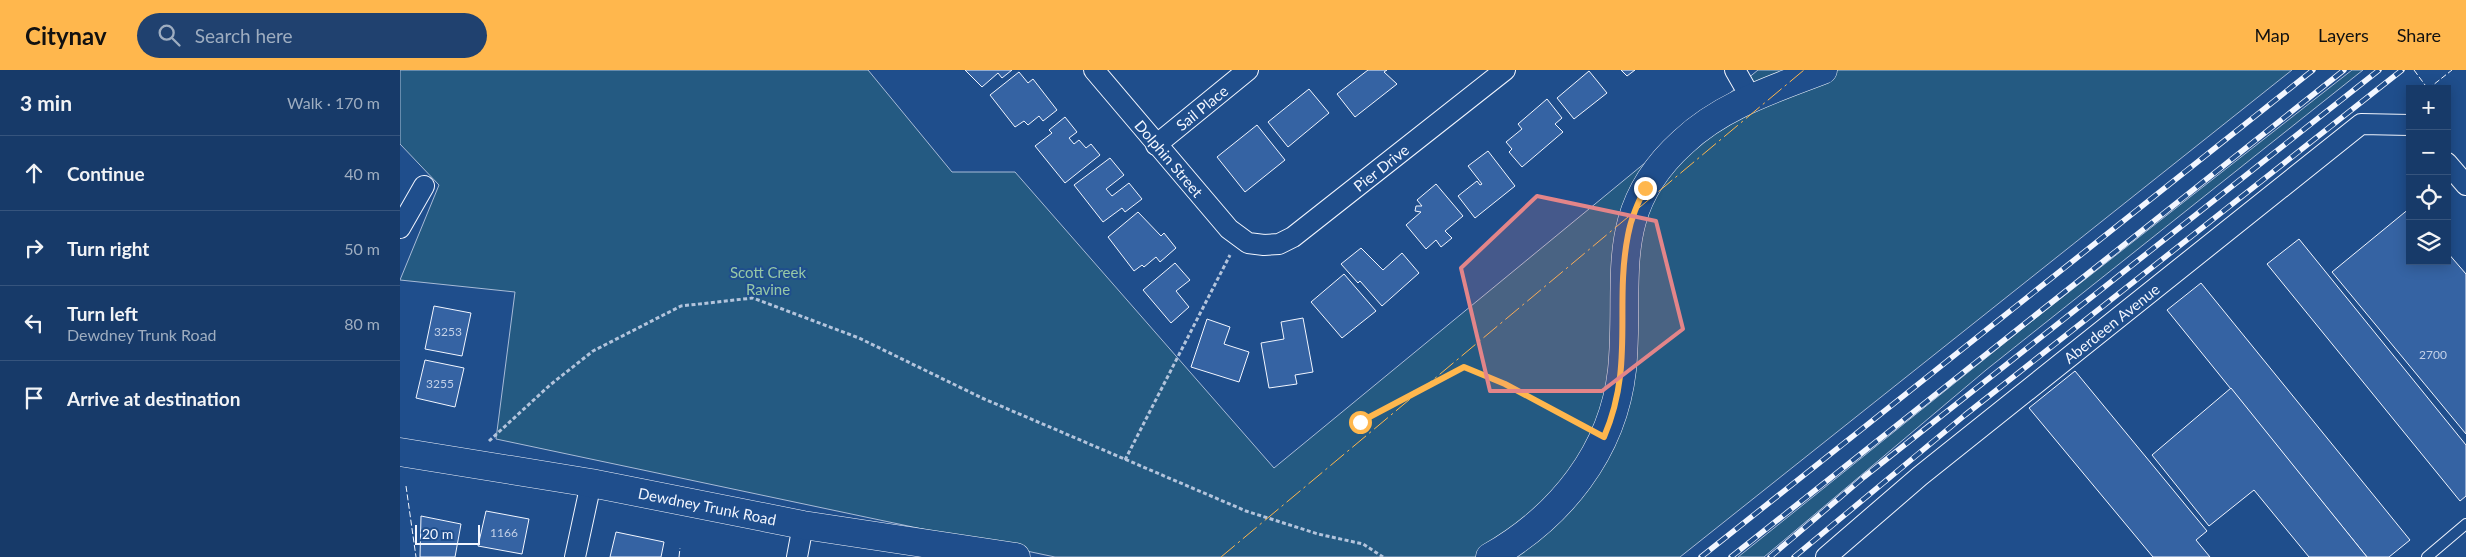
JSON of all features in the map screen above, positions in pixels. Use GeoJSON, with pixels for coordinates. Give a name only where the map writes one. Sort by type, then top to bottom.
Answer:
{"type":"FeatureCollection","features":[{"type":"Feature","properties":{"kind":"main road"},"geometry":{"type":"LineString","coordinates":[[1490,557],[1531,530],[1564,499],[1585,471],[1604,437],[1612,418],[1619,389],[1623,350],[1624,268],[1628,234],[1638,204],[1656,171],[1682,142],[1712,120],[1751,98],[1823,70]]}},
{"type":"Feature","properties":{"kind":"main road","name":"Dewdney Trunk Road"},"geometry":{"type":"LineString","coordinates":[[400,452],[591,483],[803,525],[1016,557]]}},
{"type":"Feature","properties":{"kind":"street","name":"Dolphin Street"},"geometry":{"type":"LineString","coordinates":[[1094,70],[1219,219],[1248,243]]}},
{"type":"Feature","properties":{"kind":"street","name":"Sail Place"},"geometry":{"type":"LineString","coordinates":[[1156,145],[1248,70]]}},
{"type":"Feature","properties":{"kind":"street","name":"Pier Drive"},"geometry":{"type":"LineString","coordinates":[[1248,243],[1279,244],[1293,238],[1505,70]]}},
{"type":"Feature","properties":{"kind":"street"},"geometry":{"type":"LineString","coordinates":[[1735,70],[1751,98]]}},
{"type":"Feature","properties":{"kind":"street","name":"Aberdeen Avenue"},"geometry":{"type":"LineString","coordinates":[[1826,557],[1920,476],[2361,124],[2406,125]]}},
{"type":"Feature","properties":{"kind":"street"},"geometry":{"type":"LineString","coordinates":[[2451,168],[2466,185]]}},
{"type":"Feature","properties":{"kind":"street"},"geometry":{"type":"LineString","coordinates":[[400,228],[424,186]]}},
{"type":"Feature","properties":{"kind":"street"},"geometry":{"type":"LineString","coordinates":[[575,557],[591,483]]}},
{"type":"Feature","properties":{"kind":"street"},"geometry":{"type":"LineString","coordinates":[[797,557],[803,525]]}},
{"type":"Feature","properties":{"kind":"lane"},"geometry":{"type":"LineString","coordinates":[[2427,557],[2466,524]]}},
{"type":"Feature","properties":{"kind":"path"},"geometry":{"type":"LineString","coordinates":[[1125,460],[1230,254]]}},
{"type":"Feature","properties":{"kind":"path"},"geometry":{"type":"LineString","coordinates":[[467,463],[550,385],[593,351],[681,306],[754,298],[859,338],[982,398],[1246,511],[1318,534],[1363,544],[1383,557]]}},
{"type":"Feature","properties":{"kind":"path"},"geometry":{"type":"LineString","coordinates":[[1360,422],[1464,367],[1505,384],[1604,437]]}},
{"type":"Feature","properties":{"kind":"highlighted area"},"geometry":{"type":"Polygon","coordinates":[[[1537,196],[1656,221],[1683,329],[1602,391],[1490,391],[1461,268],[1537,196]]]}},
{"type":"Feature","properties":{"kind":"green space","name":"Scott Creek Ravine"},"geometry":{"type":"Polygon","coordinates":[[[400,70],[868,70],[952,172],[1015,172],[1274,468],[1758,70],[2292,70],[1680,557],[1055,557],[496,439],[515,292],[400,280],[439,185],[400,144],[400,70]]]}},
{"type":"Feature","properties":{"kind":"green space"},"geometry":{"type":"Polygon","coordinates":[[[2352,70],[2363,70],[1986,370],[1764,557],[1738,557],[2032,321],[2352,70]]]}},
{"type":"Feature","properties":{"kind":"building"},"geometry":{"type":"Polygon","coordinates":[[[965,70],[1012,70],[1002,78],[998,73],[982,87],[965,70]]]}},
{"type":"Feature","properties":{"kind":"building"},"geometry":{"type":"Polygon","coordinates":[[[1368,70],[1387,70],[1384,72],[1397,84],[1355,117],[1337,94],[1368,70]]]}},
{"type":"Feature","properties":{"kind":"building"},"geometry":{"type":"Polygon","coordinates":[[[1621,70],[1635,70],[1627,76],[1621,70]]]}},
{"type":"Feature","properties":{"kind":"building"},"geometry":{"type":"Polygon","coordinates":[[[1589,71],[1607,93],[1574,119],[1557,98],[1589,71]]]}},
{"type":"Feature","properties":{"kind":"building"},"geometry":{"type":"Polygon","coordinates":[[[1019,72],[1028,83],[1033,79],[1057,110],[1043,121],[1039,116],[1028,125],[1024,121],[1015,127],[990,95],[1019,72]]]}},
{"type":"Feature","properties":{"kind":"building"},"geometry":{"type":"Polygon","coordinates":[[[1309,89],[1329,113],[1288,147],[1268,122],[1309,89]]]}},
{"type":"Feature","properties":{"kind":"building"},"geometry":{"type":"Polygon","coordinates":[[[1547,99],[1562,118],[1555,124],[1563,132],[1522,167],[1509,152],[1512,149],[1506,142],[1522,129],[1518,124],[1547,99]]]}},
{"type":"Feature","properties":{"kind":"building"},"geometry":{"type":"Polygon","coordinates":[[[1065,117],[1077,132],[1069,138],[1074,144],[1079,140],[1086,148],[1091,144],[1100,155],[1065,183],[1035,146],[1052,133],[1049,130],[1065,117]]]}},
{"type":"Feature","properties":{"kind":"building"},"geometry":{"type":"Polygon","coordinates":[[[1257,125],[1285,160],[1245,192],[1217,157],[1257,125]]]}},
{"type":"Feature","properties":{"kind":"building"},"geometry":{"type":"Polygon","coordinates":[[[1488,151],[1515,186],[1475,218],[1458,196],[1477,181],[1480,185],[1482,184],[1468,166],[1488,151]]]}},
{"type":"Feature","properties":{"kind":"building"},"geometry":{"type":"Polygon","coordinates":[[[1110,158],[1124,175],[1106,189],[1112,196],[1129,183],[1142,199],[1125,212],[1122,208],[1103,222],[1074,185],[1110,158]]]}},
{"type":"Feature","properties":{"kind":"building"},"geometry":{"type":"Polygon","coordinates":[[[1436,184],[1463,216],[1445,231],[1452,238],[1441,247],[1436,240],[1426,249],[1406,225],[1421,212],[1415,211],[1416,206],[1422,206],[1417,200],[1436,184]]]}},
{"type":"Feature","properties":{"kind":"building"},"geometry":{"type":"Polygon","coordinates":[[[2406,211],[2406,265],[2451,265],[2451,257],[2466,274],[2466,434],[2332,272],[2406,211]]]}},
{"type":"Feature","properties":{"kind":"building"},"geometry":{"type":"Polygon","coordinates":[[[1138,212],[1161,236],[1164,233],[1176,248],[1160,262],[1156,257],[1144,267],[1142,265],[1134,271],[1108,237],[1138,212]]]}},
{"type":"Feature","properties":{"kind":"building"},"geometry":{"type":"Polygon","coordinates":[[[2299,239],[2466,445],[2466,496],[2460,501],[2267,264],[2299,239]]]}},
{"type":"Feature","properties":{"kind":"building"},"geometry":{"type":"Polygon","coordinates":[[[1361,248],[1383,270],[1402,253],[1419,273],[1382,306],[1360,281],[1358,283],[1341,264],[1361,248]]]}},
{"type":"Feature","properties":{"kind":"building"},"geometry":{"type":"Polygon","coordinates":[[[1175,263],[1190,280],[1176,291],[1189,307],[1171,323],[1143,290],[1175,263]]]}},
{"type":"Feature","properties":{"kind":"building"},"geometry":{"type":"Polygon","coordinates":[[[1344,274],[1376,311],[1342,338],[1311,302],[1344,274]]]}},
{"type":"Feature","properties":{"kind":"building"},"geometry":{"type":"Polygon","coordinates":[[[2201,283],[2410,540],[2389,557],[2367,557],[2167,310],[2201,283]]]}},
{"type":"Feature","properties":{"kind":"building"},"geometry":{"type":"Polygon","coordinates":[[[434,306],[471,313],[462,356],[425,349],[434,306]]]}},
{"type":"Feature","properties":{"kind":"building"},"geometry":{"type":"Polygon","coordinates":[[[1303,318],[1313,372],[1295,375],[1297,384],[1269,388],[1261,343],[1284,339],[1281,322],[1303,318]]]}},
{"type":"Feature","properties":{"kind":"building"},"geometry":{"type":"Polygon","coordinates":[[[1207,319],[1230,327],[1224,344],[1249,352],[1239,382],[1191,367],[1207,319]]]}},
{"type":"Feature","properties":{"kind":"building"},"geometry":{"type":"Polygon","coordinates":[[[425,360],[464,368],[455,407],[416,398],[425,360]]]}},
{"type":"Feature","properties":{"kind":"building"},"geometry":{"type":"Polygon","coordinates":[[[2075,371],[2207,531],[2196,540],[2210,557],[2153,557],[2029,408],[2075,371]]]}},
{"type":"Feature","properties":{"kind":"building"},"geometry":{"type":"Polygon","coordinates":[[[2231,388],[2367,557],[2309,557],[2254,490],[2209,526],[2152,455],[2231,388]]]}},
{"type":"Feature","properties":{"kind":"building"},"geometry":{"type":"Polygon","coordinates":[[[486,511],[529,519],[522,554],[478,546],[486,511]]]}},
{"type":"Feature","properties":{"kind":"building"},"geometry":{"type":"Polygon","coordinates":[[[421,516],[461,524],[455,557],[420,557],[421,516]]]}},
{"type":"Feature","properties":{"kind":"building"},"geometry":{"type":"Polygon","coordinates":[[[616,532],[664,542],[661,557],[610,557],[616,532]]]}},
{"type":"Feature","properties":{"kind":"railway"},"geometry":{"type":"LineString","coordinates":[[1701,557],[2313,70]]}},
{"type":"Feature","properties":{"kind":"railway"},"geometry":{"type":"LineString","coordinates":[[1731,557],[2344,70]]}},
{"type":"Feature","properties":{"kind":"railway"},"geometry":{"type":"LineString","coordinates":[[1770,557],[1864,477],[2379,70]]}},
{"type":"Feature","properties":{"kind":"railway"},"geometry":{"type":"LineString","coordinates":[[1794,557],[1965,415],[2402,70]]}},
{"type":"Feature","properties":{"kind":"fence"},"geometry":{"type":"LineString","coordinates":[[2414,70],[2425,85]]}},
{"type":"Feature","properties":{"kind":"fence"},"geometry":{"type":"LineString","coordinates":[[2433,85],[2452,70]]}},
{"type":"Feature","properties":{"kind":"fence"},"geometry":{"type":"LineString","coordinates":[[406,486],[416,557]]}},
{"type":"Feature","properties":{"kind":"fence"},"geometry":{"type":"LineString","coordinates":[[679,557],[680,548]]}},
{"type":"Feature","properties":{"kind":"power"},"geometry":{"type":"LineString","coordinates":[[1221,557],[1804,70]]}},
{"type":"Feature","properties":{"kind":"route"},"geometry":{"type":"LineString","coordinates":[[1360,422],[1464,367],[1505,384],[1604,437],[1616,404],[1622,370],[1624,268],[1628,234],[1645,188]]}}]}
